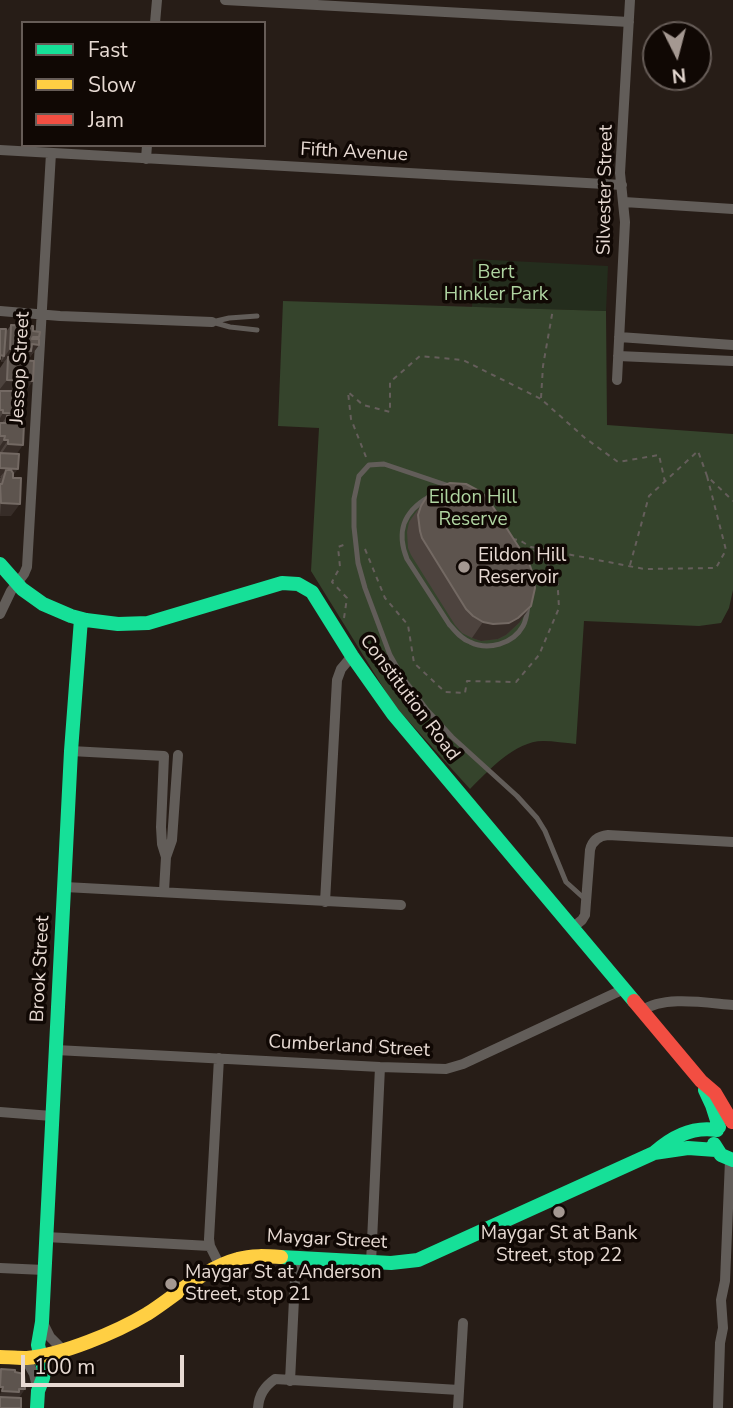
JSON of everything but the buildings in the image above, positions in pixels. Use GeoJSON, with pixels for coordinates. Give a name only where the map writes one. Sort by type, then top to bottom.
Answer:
{"type":"FeatureCollection","features":[{"type":"Feature","properties":{"kind":"street"},"geometry":{"type":"LineString","coordinates":[[155,21],[157,0]]}},
{"type":"Feature","properties":{"kind":"street"},"geometry":{"type":"LineString","coordinates":[[225,0],[629,22]]}},
{"type":"Feature","properties":{"kind":"street","name":"Silvester Street"},"geometry":{"type":"LineString","coordinates":[[617,380],[624,227],[621,169],[630,0]]}},
{"type":"Feature","properties":{"kind":"street"},"geometry":{"type":"LineString","coordinates":[[146,159],[147,147]]}},
{"type":"Feature","properties":{"kind":"street","name":"Fifth Avenue"},"geometry":{"type":"LineString","coordinates":[[0,150],[622,185]]}},
{"type":"Feature","properties":{"kind":"street","name":"Jessop Street"},"geometry":{"type":"LineString","coordinates":[[0,614],[11,591],[26,572],[27,564],[51,153]]}},
{"type":"Feature","properties":{"kind":"street"},"geometry":{"type":"LineString","coordinates":[[624,202],[733,209]]}},
{"type":"Feature","properties":{"kind":"street"},"geometry":{"type":"LineString","coordinates":[[0,311],[212,322]]}},
{"type":"Feature","properties":{"kind":"street"},"geometry":{"type":"LineString","coordinates":[[618,337],[733,345]]}},
{"type":"Feature","properties":{"kind":"street"},"geometry":{"type":"LineString","coordinates":[[618,356],[733,361]]}},
{"type":"Feature","properties":{"kind":"street","name":"Constitution Road"},"geometry":{"type":"LineString","coordinates":[[0,564],[33,598],[49,608],[81,619],[127,624],[148,623],[274,585],[293,583],[312,592],[393,714],[701,1081],[725,1125]]}},
{"type":"Feature","properties":{"kind":"street","name":"Brook Street"},"geometry":{"type":"LineString","coordinates":[[38,1391],[44,1367],[38,1335],[42,1322],[71,751],[81,619]]}},
{"type":"Feature","properties":{"kind":"street"},"geometry":{"type":"LineString","coordinates":[[325,902],[337,680],[341,669],[352,656]]}},
{"type":"Feature","properties":{"kind":"street"},"geometry":{"type":"LineString","coordinates":[[71,751],[173,752],[172,840],[166,857],[164,891]]}},
{"type":"Feature","properties":{"kind":"street"},"geometry":{"type":"LineString","coordinates":[[572,928],[584,917],[590,850],[593,842],[600,837],[733,842]]}},
{"type":"Feature","properties":{"kind":"street"},"geometry":{"type":"LineString","coordinates":[[65,887],[401,905]]}},
{"type":"Feature","properties":{"kind":"street","name":"Cumberland Street"},"geometry":{"type":"LineString","coordinates":[[56,1049],[380,1067],[454,1068],[624,989]]}},
{"type":"Feature","properties":{"kind":"street"},"geometry":{"type":"LineString","coordinates":[[642,1011],[653,1004],[666,1002],[733,1005]]}},
{"type":"Feature","properties":{"kind":"street"},"geometry":{"type":"LineString","coordinates":[[219,1058],[209,1228],[210,1246],[219,1264]]}},
{"type":"Feature","properties":{"kind":"street"},"geometry":{"type":"LineString","coordinates":[[371,1263],[380,1067]]}},
{"type":"Feature","properties":{"kind":"street"},"geometry":{"type":"LineString","coordinates":[[0,1112],[52,1116]]}},
{"type":"Feature","properties":{"kind":"street"},"geometry":{"type":"LineString","coordinates":[[718,1408],[723,1328],[721,1300],[725,1281],[732,1160],[724,1158],[716,1150],[713,1140],[725,1125]]}},
{"type":"Feature","properties":{"kind":"street","name":"Maygar Street"},"geometry":{"type":"LineString","coordinates":[[654,1153],[665,1143],[683,1134],[725,1125]]}},
{"type":"Feature","properties":{"kind":"street","name":"Maygar Street"},"geometry":{"type":"LineString","coordinates":[[0,1357],[41,1356],[107,1334],[126,1325],[219,1264],[247,1257],[268,1256],[371,1263],[418,1260],[654,1153],[688,1148],[716,1150]]}},
{"type":"Feature","properties":{"kind":"street"},"geometry":{"type":"LineString","coordinates":[[46,1237],[210,1246]]}},
{"type":"Feature","properties":{"kind":"street"},"geometry":{"type":"LineString","coordinates":[[290,1381],[296,1258]]}},
{"type":"Feature","properties":{"kind":"street"},"geometry":{"type":"LineString","coordinates":[[0,1268],[44,1270]]}},
{"type":"Feature","properties":{"kind":"street"},"geometry":{"type":"LineString","coordinates":[[42,1322],[50,1337],[63,1350]]}},
{"type":"Feature","properties":{"kind":"street"},"geometry":{"type":"LineString","coordinates":[[458,1408],[463,1323]]}},
{"type":"Feature","properties":{"kind":"street","name":"Brook Street"},"geometry":{"type":"LineString","coordinates":[[25,1358],[34,1374],[38,1391],[37,1408]]}},
{"type":"Feature","properties":{"kind":"street"},"geometry":{"type":"LineString","coordinates":[[258,1408],[259,1398],[266,1385],[275,1379],[459,1390]]}},
{"type":"Feature","properties":{"kind":"lane"},"geometry":{"type":"LineString","coordinates":[[212,322],[257,316]]}},
{"type":"Feature","properties":{"kind":"lane"},"geometry":{"type":"LineString","coordinates":[[212,322],[257,330]]}},
{"type":"Feature","properties":{"kind":"lane"},"geometry":{"type":"LineString","coordinates":[[457,490],[384,464],[369,465],[362,471],[356,484],[354,499],[355,541],[369,599],[390,655],[403,678],[452,737],[517,796],[537,818],[566,882],[586,900]]}},
{"type":"Feature","properties":{"kind":"lane"},"geometry":{"type":"LineString","coordinates":[[432,496],[435,481]]}},
{"type":"Feature","properties":{"kind":"lane"},"geometry":{"type":"LineString","coordinates":[[439,495],[432,496],[412,508],[401,538],[407,559],[457,634],[478,645],[498,645],[507,641],[524,625],[527,595]]}},
{"type":"Feature","properties":{"kind":"path"},"geometry":{"type":"LineString","coordinates":[[541,399],[543,366],[553,309]]}},
{"type":"Feature","properties":{"kind":"path"},"geometry":{"type":"LineString","coordinates":[[369,465],[351,419],[348,391],[363,405],[390,412],[390,382],[420,356],[463,360],[541,399],[585,438],[618,462],[659,455],[665,482]]}},
{"type":"Feature","properties":{"kind":"path"},"geometry":{"type":"LineString","coordinates":[[531,547],[644,569],[716,568],[726,550],[698,452],[649,496],[629,566]]}},
{"type":"Feature","properties":{"kind":"path"},"geometry":{"type":"LineString","coordinates":[[707,477],[733,501]]}},
{"type":"Feature","properties":{"kind":"path"},"geometry":{"type":"LineString","coordinates":[[336,630],[344,623],[347,598],[332,582],[340,567],[338,547],[355,541],[364,547],[385,598],[408,625],[414,663],[444,692],[465,693],[467,681],[516,682],[539,655],[559,608],[558,574],[531,547],[519,540],[506,538]]}},
{"type":"Feature","properties":{"kind":"green space","name":"Bert Hinkler Park"},"geometry":{"type":"Polygon","coordinates":[[[473,259],[608,266],[606,311],[472,307],[473,259]]]}},
{"type":"Feature","properties":{"kind":"green space","name":"Eildon Hill Reserve"},"geometry":{"type":"Polygon","coordinates":[[[283,301],[606,311],[607,425],[733,434],[733,590],[729,608],[721,623],[699,626],[584,621],[576,744],[543,741],[522,746],[503,758],[470,789],[394,705],[311,571],[319,428],[278,426],[283,301]]]}},
{"type":"Feature","properties":{"kind":"traffic: fast"},"geometry":{"type":"LineString","coordinates":[[0,564],[22,589],[43,604],[71,616],[118,624],[148,623],[282,583],[298,584],[312,592],[393,714],[634,1001]]}},
{"type":"Feature","properties":{"kind":"traffic: fast"},"geometry":{"type":"LineString","coordinates":[[37,1408],[44,1370],[38,1345],[42,1322],[71,751],[81,619]]}},
{"type":"Feature","properties":{"kind":"traffic: fast"},"geometry":{"type":"LineString","coordinates":[[705,1090],[719,1127]]}},
{"type":"Feature","properties":{"kind":"traffic: fast"},"geometry":{"type":"LineString","coordinates":[[655,1152],[669,1141],[692,1131],[717,1130]]}},
{"type":"Feature","properties":{"kind":"traffic: fast"},"geometry":{"type":"LineString","coordinates":[[714,1144],[721,1155],[733,1160]]}},
{"type":"Feature","properties":{"kind":"traffic: fast"},"geometry":{"type":"LineString","coordinates":[[281,1257],[391,1263],[418,1260],[654,1153],[688,1148],[716,1150]]}},
{"type":"Feature","properties":{"kind":"traffic: slow"},"geometry":{"type":"LineString","coordinates":[[0,1357],[27,1358],[72,1348],[135,1321],[202,1275],[226,1263],[248,1257],[281,1257]]}},
{"type":"Feature","properties":{"kind":"traffic: jam"},"geometry":{"type":"LineString","coordinates":[[634,1001],[701,1081],[715,1093],[732,1122]]}},
{"type":"Feature","properties":{"kind":"place","name":"Eildon Hill Reservoir"},"geometry":{"type":"Point","coordinates":[464,567]}},
{"type":"Feature","properties":{"kind":"place","name":"Maygar St at Bank Street, stop 22"},"geometry":{"type":"Point","coordinates":[559,1212]}},
{"type":"Feature","properties":{"kind":"place","name":"Maygar St at Anderson Street, stop 21"},"geometry":{"type":"Point","coordinates":[171,1284]}}]}
